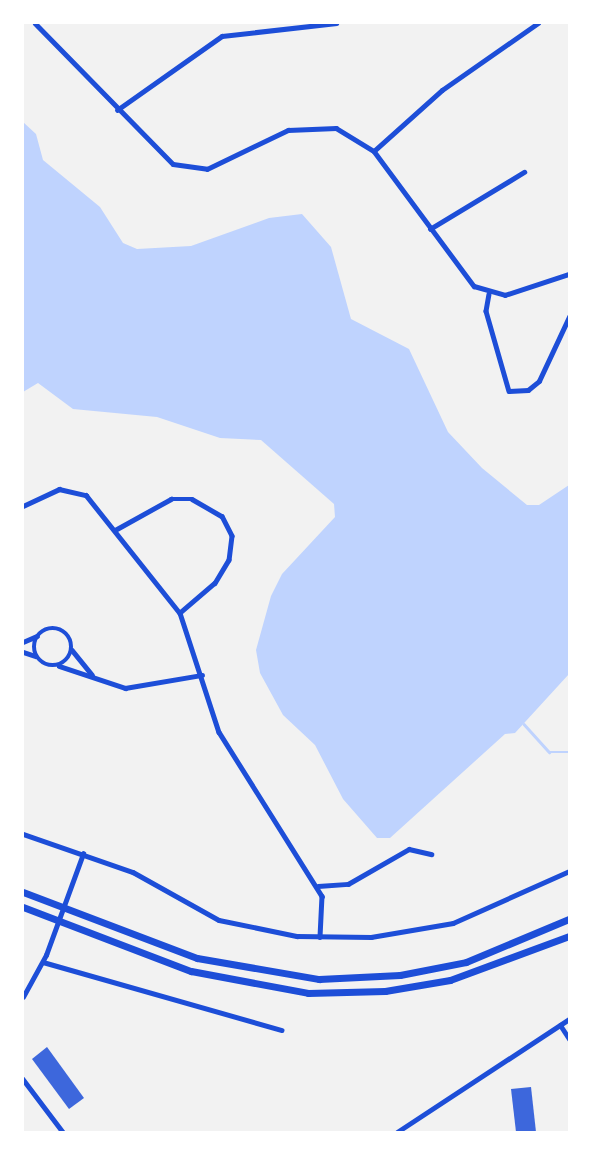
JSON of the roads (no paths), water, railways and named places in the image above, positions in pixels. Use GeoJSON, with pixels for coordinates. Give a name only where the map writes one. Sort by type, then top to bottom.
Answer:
{"type":"FeatureCollection","features":[{"type":"Feature","properties":{"kind":"highway"},"geometry":{"type":"LineString","coordinates":[[23,892],[231,967],[319,979],[455,965],[569,919]]}},
{"type":"Feature","properties":{"kind":"highway"},"geometry":{"type":"LineString","coordinates":[[23,907],[191,971],[308,993],[450,980],[569,936]]}},
{"type":"Feature","properties":{"kind":"street"},"geometry":{"type":"LineString","coordinates":[[35,23],[162,157],[195,170],[220,166],[300,127],[336,128],[374,152],[466,279],[489,294],[505,295],[569,274]]}},
{"type":"Feature","properties":{"kind":"street"},"geometry":{"type":"LineString","coordinates":[[117,110],[222,36],[336,23]]}},
{"type":"Feature","properties":{"kind":"street"},"geometry":{"type":"LineString","coordinates":[[374,152],[442,90],[538,23]]}},
{"type":"Feature","properties":{"kind":"street"},"geometry":{"type":"LineString","coordinates":[[430,229],[524,172]]}},
{"type":"Feature","properties":{"kind":"street"},"geometry":{"type":"LineString","coordinates":[[489,294],[486,311],[509,391],[528,390],[539,381],[569,317]]}},
{"type":"Feature","properties":{"kind":"street"},"geometry":{"type":"LineString","coordinates":[[23,506],[59,489],[77,490],[115,530],[180,613],[219,732],[317,886],[320,937]]}},
{"type":"Feature","properties":{"kind":"street"},"geometry":{"type":"LineString","coordinates":[[115,530],[171,499],[192,499],[222,516],[232,537],[229,560],[215,583],[180,613]]}},
{"type":"Feature","properties":{"kind":"street"},"geometry":{"type":"LineString","coordinates":[[23,642],[61,630],[72,650],[93,676]]}},
{"type":"Feature","properties":{"kind":"street"},"geometry":{"type":"LineString","coordinates":[[36,657],[37,636]]}},
{"type":"Feature","properties":{"kind":"street"},"geometry":{"type":"LineString","coordinates":[[59,666],[72,650]]}},
{"type":"Feature","properties":{"kind":"street"},"geometry":{"type":"LineString","coordinates":[[23,652],[59,666],[136,688],[202,675]]}},
{"type":"Feature","properties":{"kind":"street"},"geometry":{"type":"LineString","coordinates":[[23,834],[133,872],[219,920],[320,937],[371,937],[453,923],[569,871]]}},
{"type":"Feature","properties":{"kind":"street"},"geometry":{"type":"LineString","coordinates":[[317,886],[348,884],[409,849],[431,854]]}},
{"type":"Feature","properties":{"kind":"street"},"geometry":{"type":"LineString","coordinates":[[23,997],[43,962],[83,854]]}},
{"type":"Feature","properties":{"kind":"street"},"geometry":{"type":"LineString","coordinates":[[43,962],[281,1030]]}},
{"type":"Feature","properties":{"kind":"street"},"geometry":{"type":"LineString","coordinates":[[397,1132],[569,1019]]}},
{"type":"Feature","properties":{"kind":"street"},"geometry":{"type":"LineString","coordinates":[[560,1025],[569,1039]]}},
{"type":"Feature","properties":{"kind":"street"},"geometry":{"type":"LineString","coordinates":[[23,1079],[64,1132]]}},
{"type":"Feature","properties":{"kind":"water"},"geometry":{"type":"Polygon","coordinates":[[[23,122],[36,134],[43,160],[100,207],[123,243],[137,249],[191,246],[269,218],[302,214],[331,247],[351,319],[409,349],[448,432],[482,468],[527,505],[539,505],[569,485],[569,674],[515,733],[505,734],[390,838],[377,838],[343,799],[315,745],[283,715],[260,673],[256,650],[271,596],[282,574],[335,517],[334,504],[261,440],[220,438],[157,417],[73,409],[38,383],[23,392],[23,122]]]}},
{"type":"Feature","properties":{"kind":"waterway"},"geometry":{"type":"LineString","coordinates":[[524,724],[549,752],[569,752]]}}]}
